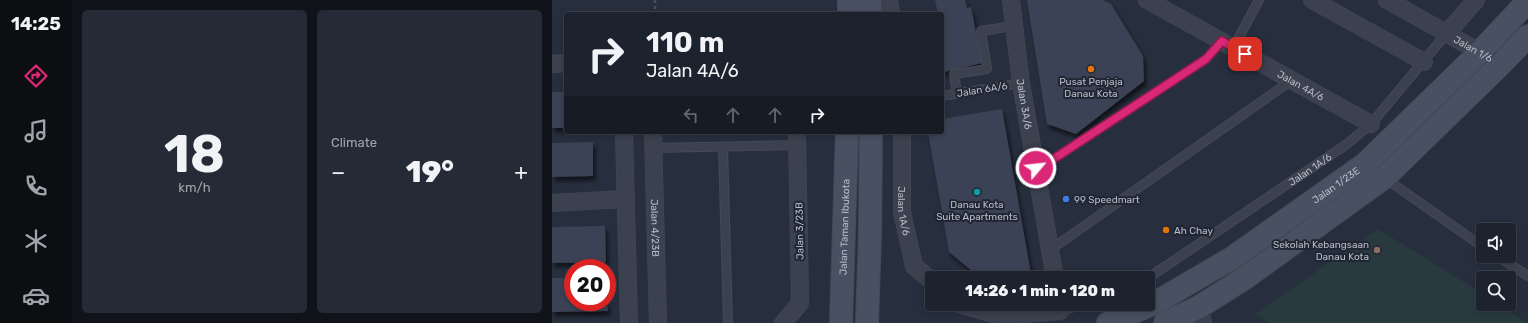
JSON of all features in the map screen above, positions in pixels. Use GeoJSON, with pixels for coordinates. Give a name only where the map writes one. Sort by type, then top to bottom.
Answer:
{"type":"FeatureCollection","features":[{"type":"Feature","properties":{"kind":"street"},"geometry":{"type":"LineString","coordinates":[[848,0],[849,12]]}},
{"type":"Feature","properties":{"kind":"street"},"geometry":{"type":"LineString","coordinates":[[870,0],[870,12]]}},
{"type":"Feature","properties":{"kind":"street"},"geometry":{"type":"LineString","coordinates":[[890,0],[891,12]]}},
{"type":"Feature","properties":{"kind":"street","name":"Jalan 3A/6"},"geometry":{"type":"LineString","coordinates":[[1011,0],[1021,83],[1054,271]]}},
{"type":"Feature","properties":{"kind":"street","name":"Jalan 4A/6"},"geometry":{"type":"LineString","coordinates":[[1147,0],[1371,124]]}},
{"type":"Feature","properties":{"kind":"street"},"geometry":{"type":"LineString","coordinates":[[1312,0],[1424,62]]}},
{"type":"Feature","properties":{"kind":"street","name":"Jalan 1/6"},"geometry":{"type":"LineString","coordinates":[[1387,0],[1501,64]]}},
{"type":"Feature","properties":{"kind":"street","name":"Jalan 1/23E"},"geometry":{"type":"LineString","coordinates":[[1108,323],[1155,303],[1232,258],[1365,164],[1480,52],[1528,1]]}},
{"type":"Feature","properties":{"kind":"street","name":"Jalan 1/6"},"geometry":{"type":"LineString","coordinates":[[1447,33],[1470,2]]}},
{"type":"Feature","properties":{"kind":"street"},"geometry":{"type":"LineString","coordinates":[[1165,323],[1201,315],[1244,278],[1385,177],[1528,36]]}},
{"type":"Feature","properties":{"kind":"street"},"geometry":{"type":"LineString","coordinates":[[552,64],[564,63]]}},
{"type":"Feature","properties":{"kind":"street"},"geometry":{"type":"LineString","coordinates":[[624,134],[629,323]]}},
{"type":"Feature","properties":{"kind":"street","name":"Jalan Taman Ibukota"},"geometry":{"type":"LineString","coordinates":[[840,320],[848,134]]}},
{"type":"Feature","properties":{"kind":"street"},"geometry":{"type":"LineString","coordinates":[[868,321],[871,134]]}},
{"type":"Feature","properties":{"kind":"street","name":"Jalan 1A/6"},"geometry":{"type":"LineString","coordinates":[[902,134],[902,212],[914,266],[925,275]]}},
{"type":"Feature","properties":{"kind":"street","name":"Jalan 3/23B"},"geometry":{"type":"LineString","coordinates":[[783,323],[800,303],[797,138]]}},
{"type":"Feature","properties":{"kind":"street","name":"Jalan 4/23B"},"geometry":{"type":"LineString","coordinates":[[653,140],[658,323]]}},
{"type":"Feature","properties":{"kind":"street"},"geometry":{"type":"LineString","coordinates":[[552,203],[625,199]]}},
{"type":"Feature","properties":{"kind":"street"},"geometry":{"type":"LineString","coordinates":[[984,311],[1001,316],[1061,312]]}},
{"type":"Feature","properties":{"kind":"lane"},"geometry":{"type":"LineString","coordinates":[[1036,168],[1055,158],[1228,44],[1259,0]]}},
{"type":"Feature","properties":{"kind":"lane"},"geometry":{"type":"LineString","coordinates":[[957,93],[954,74],[987,69],[981,31],[1014,26]]}},
{"type":"Feature","properties":{"kind":"lane","name":"Jalan 1A/6"},"geometry":{"type":"LineString","coordinates":[[1155,273],[1347,144],[1371,124],[1447,33]]}},
{"type":"Feature","properties":{"kind":"lane"},"geometry":{"type":"LineString","coordinates":[[1050,250],[1292,80]]}},
{"type":"Feature","properties":{"kind":"lane","name":"Jalan 6A/6"},"geometry":{"type":"LineString","coordinates":[[944,96],[1021,83]]}},
{"type":"Feature","properties":{"kind":"lane"},"geometry":{"type":"LineString","coordinates":[[653,140],[723,147],[797,138]]}},
{"type":"Feature","properties":{"kind":"lane"},"geometry":{"type":"LineString","coordinates":[[723,147],[728,323]]}},
{"type":"Feature","properties":{"kind":"lane"},"geometry":{"type":"LineString","coordinates":[[1385,177],[1476,242]]}},
{"type":"Feature","properties":{"kind":"lane"},"geometry":{"type":"LineString","coordinates":[[1508,263],[1528,276]]}},
{"type":"Feature","properties":{"kind":"path"},"geometry":{"type":"LineString","coordinates":[[655,0],[656,12]]}},
{"type":"Feature","properties":{"kind":"shaded area","name":"Sekolah Kebangsaan Danau Kota"},"geometry":{"type":"Polygon","coordinates":[[[1378,229],[1476,290],[1476,311],[1509,311],[1528,323],[1269,323],[1255,314],[1378,229]]]}},
{"type":"Feature","properties":{"kind":"building"},"geometry":{"type":"Polygon","coordinates":[[[935,0],[965,0],[967,8],[971,7],[982,63],[944,72],[944,12],[938,12],[935,0]]]}},
{"type":"Feature","properties":{"kind":"building","name":"Pusat Penjaja Danau Kota"},"geometry":{"type":"Polygon","coordinates":[[[1027,0],[1102,0],[1111,4],[1143,56],[1144,81],[1076,134],[1047,124],[1027,0]]]}},
{"type":"Feature","properties":{"kind":"building"},"geometry":{"type":"Polygon","coordinates":[[[552,92],[564,92],[564,128],[552,128],[552,92]]]}},
{"type":"Feature","properties":{"kind":"building","name":"Danau Kota Suite Apartments"},"geometry":{"type":"Polygon","coordinates":[[[1002,109],[1030,271],[972,271],[949,252],[928,134],[944,134],[944,119],[1002,109]]]}},
{"type":"Feature","properties":{"kind":"building"},"geometry":{"type":"Polygon","coordinates":[[[593,142],[593,176],[552,177],[552,143],[593,142]]]}},
{"type":"Feature","properties":{"kind":"building"},"geometry":{"type":"Polygon","coordinates":[[[605,226],[606,259],[564,259],[564,263],[552,263],[552,227],[605,226]]]}},
{"type":"Feature","properties":{"kind":"building"},"geometry":{"type":"Polygon","coordinates":[[[552,278],[564,278],[564,311],[608,311],[552,312],[552,278]]]}},
{"type":"Feature","properties":{"kind":"place","name":"Pusat Penjaja Danau Kota"},"geometry":{"type":"Point","coordinates":[1091,69]}},
{"type":"Feature","properties":{"kind":"place","name":"Danau Kota Suite Apartments"},"geometry":{"type":"Point","coordinates":[977,192]}},
{"type":"Feature","properties":{"kind":"place","name":"99 Speedmart"},"geometry":{"type":"Point","coordinates":[1066,199]}},
{"type":"Feature","properties":{"kind":"place","name":"Ah Chay"},"geometry":{"type":"Point","coordinates":[1166,230]}},
{"type":"Feature","properties":{"kind":"place","name":"Sekolah Kebangsaan Danau Kota"},"geometry":{"type":"Point","coordinates":[1377,250]}},
{"type":"Feature","properties":{"kind":"route"},"geometry":{"type":"LineString","coordinates":[[1036,168],[1055,158],[1206,59],[1222,41],[1245,54]]}}]}
